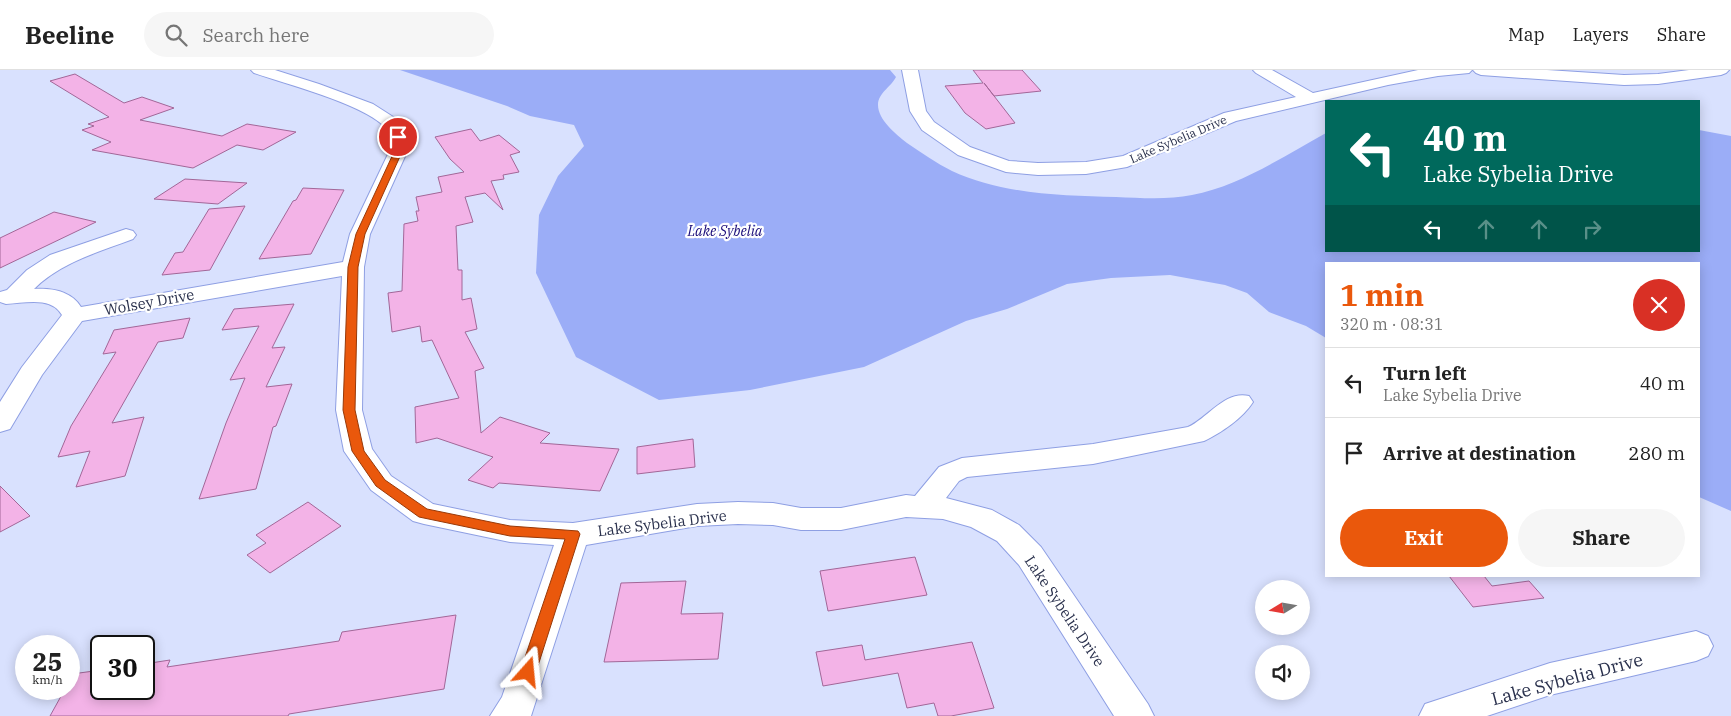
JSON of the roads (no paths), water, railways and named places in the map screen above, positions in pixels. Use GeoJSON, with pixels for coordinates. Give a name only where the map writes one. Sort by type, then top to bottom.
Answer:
{"type":"FeatureCollection","features":[{"type":"Feature","properties":{"kind":"street","name":"Lake Sybelia Drive"},"geometry":{"type":"LineString","coordinates":[[259,70],[313,87],[367,108],[392,124],[398,137],[398,152],[360,234],[353,267],[349,410],[358,451],[381,483],[424,514],[510,531],[573,534],[697,515],[738,513],[773,514],[801,519],[841,519],[906,506],[943,508],[981,518],[1008,533],[1030,556],[1135,716]]}},
{"type":"Feature","properties":{"kind":"street","name":"Lake Sybelia Drive"},"geometry":{"type":"LineString","coordinates":[[910,70],[918,112],[928,126],[964,151],[1006,166],[1038,169],[1086,168],[1128,161],[1230,117],[1388,80],[1464,70]]}},
{"type":"Feature","properties":{"kind":"street"},"geometry":{"type":"LineString","coordinates":[[1261,70],[1309,97]]}},
{"type":"Feature","properties":{"kind":"street"},"geometry":{"type":"LineString","coordinates":[[1481,70],[1499,70],[1594,80],[1658,79],[1721,70]]}},
{"type":"Feature","properties":{"kind":"street"},"geometry":{"type":"LineString","coordinates":[[7,297],[58,260],[126,235]]}},
{"type":"Feature","properties":{"kind":"street","name":"Wolsey Drive"},"geometry":{"type":"LineString","coordinates":[[74,315],[353,267]]}},
{"type":"Feature","properties":{"kind":"street"},"geometry":{"type":"LineString","coordinates":[[0,423],[31,373],[74,315],[66,302],[46,295],[7,297]]}},
{"type":"Feature","properties":{"kind":"street"},"geometry":{"type":"LineString","coordinates":[[923,507],[949,474],[962,468],[1092,454],[1194,435],[1207,429],[1240,402]]}},
{"type":"Feature","properties":{"kind":"street"},"geometry":{"type":"LineString","coordinates":[[509,716],[517,706],[573,534]]}},
{"type":"Feature","properties":{"kind":"street","name":"Lake Sybelia Drive"},"geometry":{"type":"LineString","coordinates":[[1438,716],[1550,679],[1696,646]]}},
{"type":"Feature","properties":{"kind":"water","name":"Lake Sybelia"},"geometry":{"type":"Polygon","coordinates":[[[400,70],[890,70],[896,77],[880,97],[878,105],[881,116],[888,126],[907,143],[929,158],[952,171],[991,185],[1075,196],[1174,198],[1210,191],[1244,177],[1325,134],[1325,252],[1700,252],[1700,130],[1731,136],[1731,511],[1700,497],[1700,262],[1325,262],[1325,337],[1306,326],[1269,312],[1247,293],[1225,285],[1170,275],[1111,278],[1067,284],[1007,309],[966,321],[864,367],[750,390],[659,400],[576,357],[536,273],[539,215],[558,176],[584,146],[574,125],[530,116],[507,106],[400,70]]]}}]}
